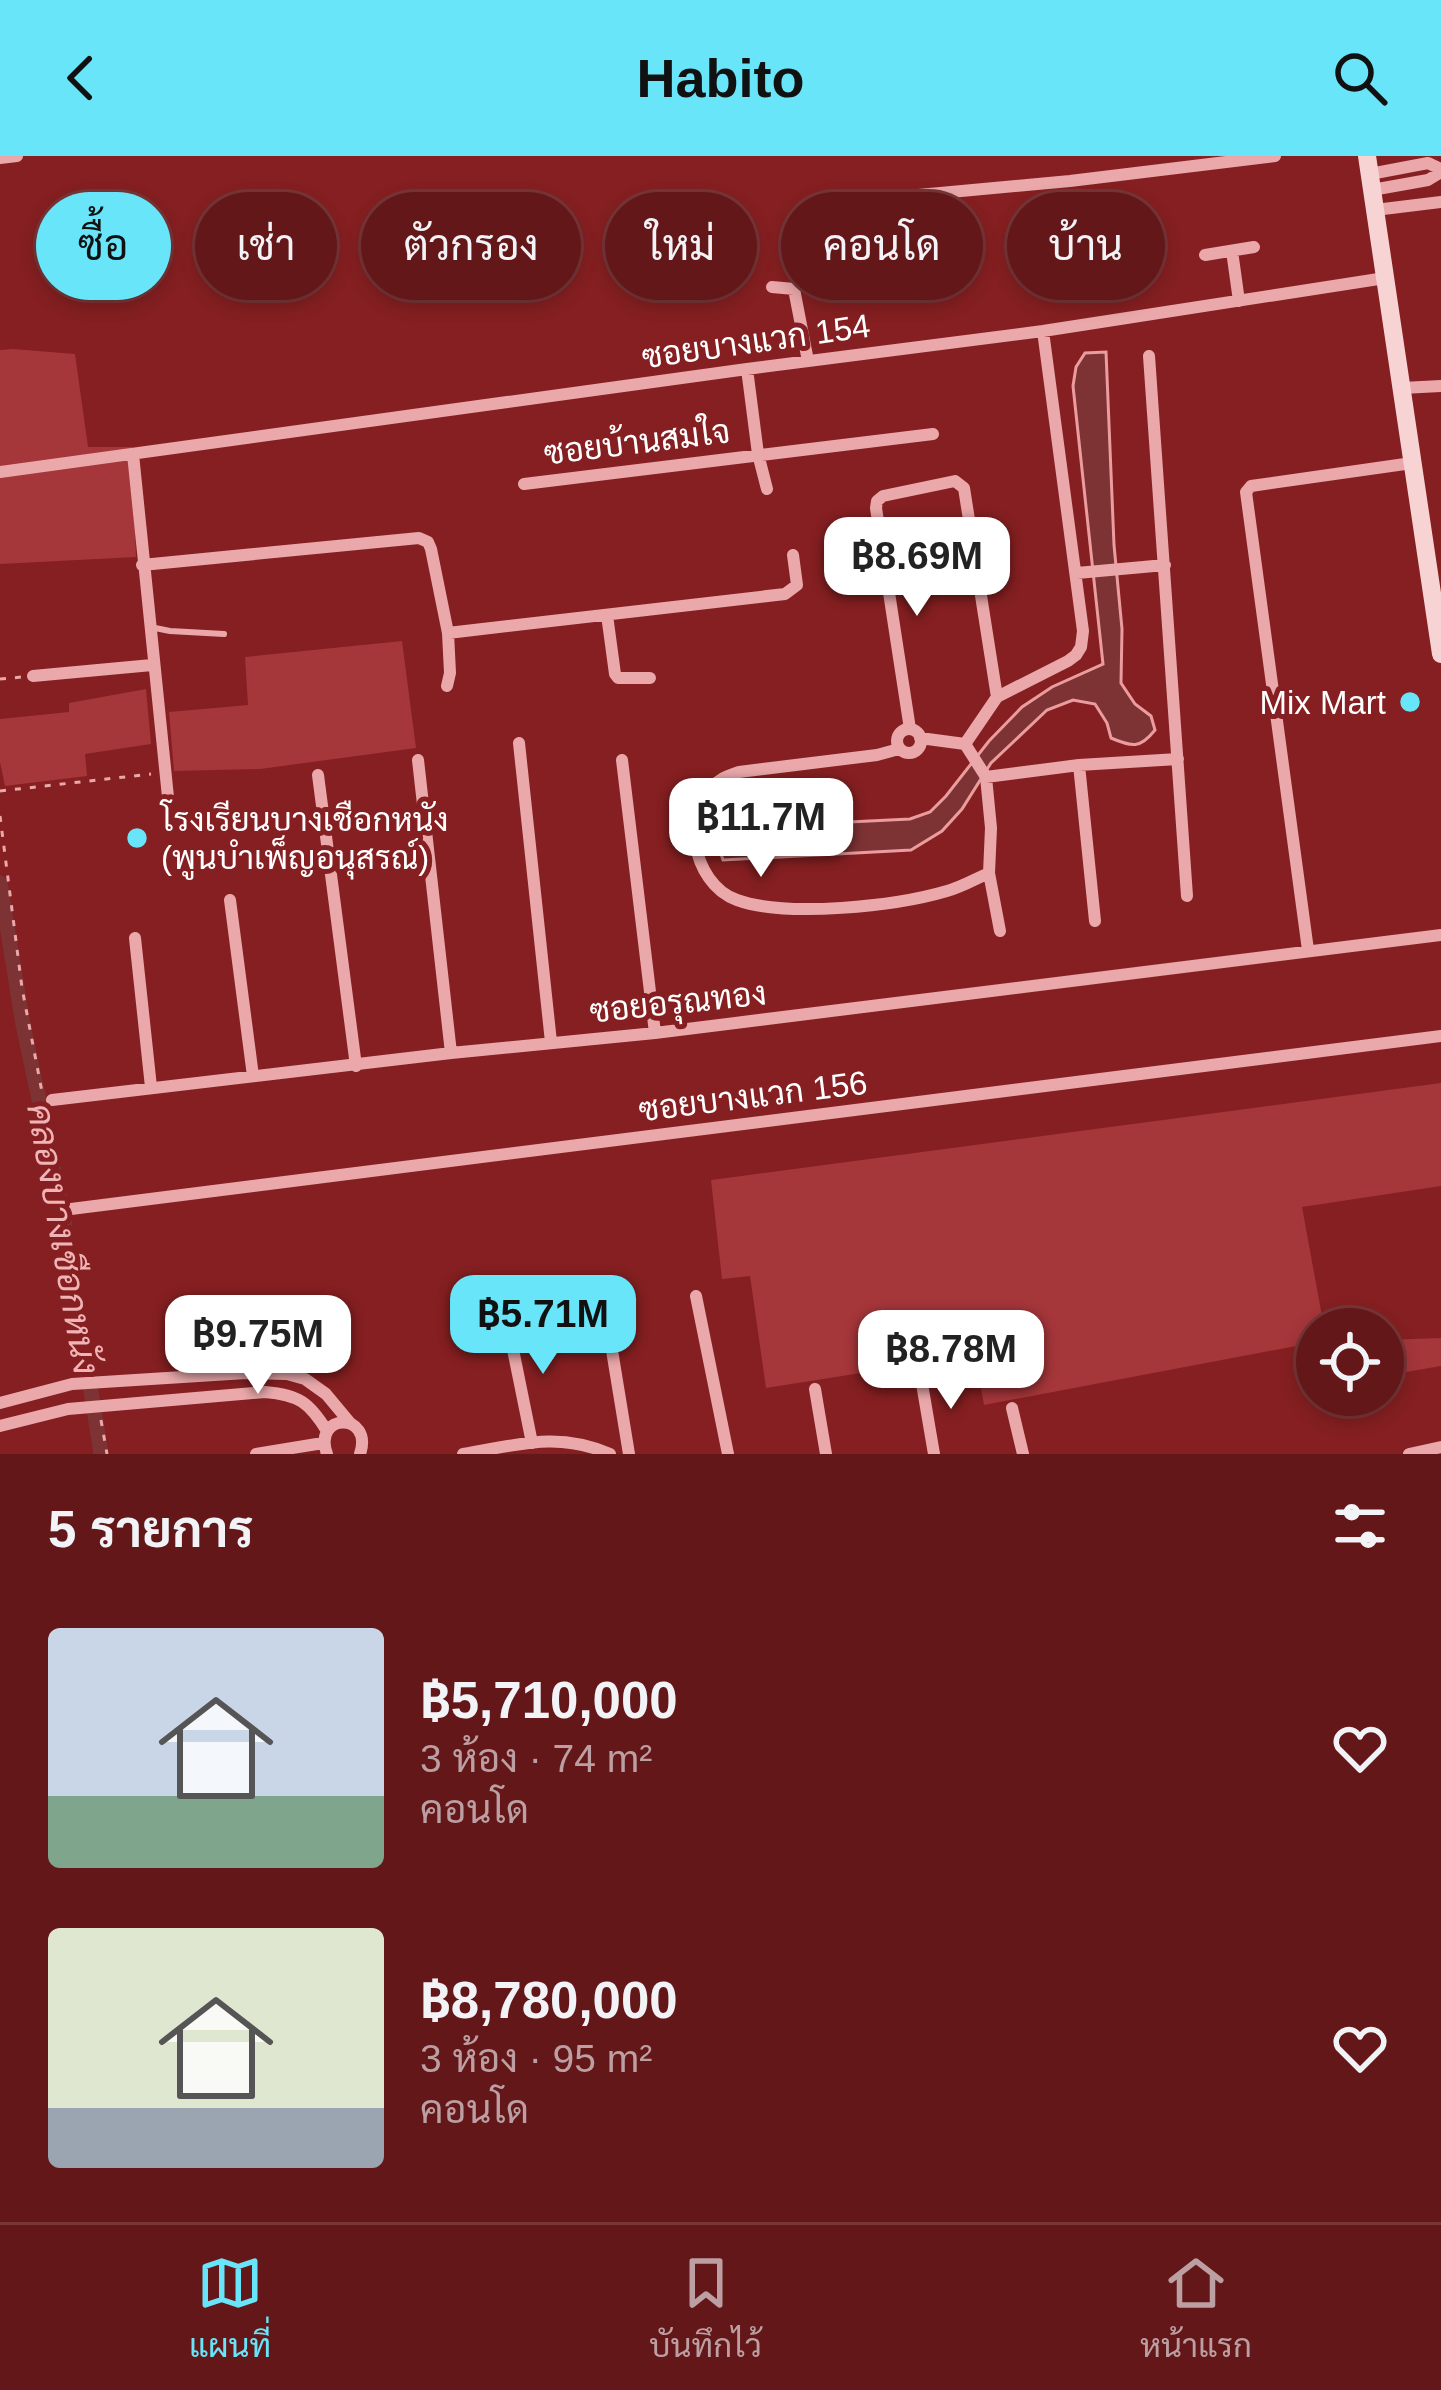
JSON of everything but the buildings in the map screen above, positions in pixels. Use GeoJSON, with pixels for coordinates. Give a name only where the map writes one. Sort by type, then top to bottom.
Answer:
{"type":"FeatureCollection","features":[{"type":"Feature","properties":{"kind":"main road"},"geometry":{"type":"LineString","coordinates":[[1371,182],[1412,463],[1436,584],[1441,654]]}},
{"type":"Feature","properties":{"kind":"street"},"geometry":{"type":"LineString","coordinates":[[0,158],[17,156]]}},
{"type":"Feature","properties":{"kind":"street"},"geometry":{"type":"LineString","coordinates":[[951,192],[1275,156]]}},
{"type":"Feature","properties":{"kind":"street"},"geometry":{"type":"LineString","coordinates":[[1371,182],[1428,180],[1441,171]]}},
{"type":"Feature","properties":{"kind":"street"},"geometry":{"type":"LineString","coordinates":[[1371,182],[1441,202]]}},
{"type":"Feature","properties":{"kind":"street"},"geometry":{"type":"LineString","coordinates":[[1205,255],[1255,247]]}},
{"type":"Feature","properties":{"kind":"street"},"geometry":{"type":"LineString","coordinates":[[1232,251],[1239,302]]}},
{"type":"Feature","properties":{"kind":"street","name":"ซอยบางแวก 154"},"geometry":{"type":"LineString","coordinates":[[0,472],[1043,331],[1385,278]]}},
{"type":"Feature","properties":{"kind":"street"},"geometry":{"type":"LineString","coordinates":[[772,287],[794,289],[808,361]]}},
{"type":"Feature","properties":{"kind":"street"},"geometry":{"type":"LineString","coordinates":[[969,751],[997,697],[1076,655],[1082,646],[1084,572],[1043,331]]}},
{"type":"Feature","properties":{"kind":"street"},"geometry":{"type":"LineString","coordinates":[[1149,356],[1187,896]]}},
{"type":"Feature","properties":{"kind":"street","name":"ซอยบ้านสมใจ"},"geometry":{"type":"LineString","coordinates":[[747,368],[767,489]]}},
{"type":"Feature","properties":{"kind":"street"},"geometry":{"type":"LineString","coordinates":[[1402,388],[1441,386]]}},
{"type":"Feature","properties":{"kind":"street","name":"ซอยบ้านสมใจ"},"geometry":{"type":"LineString","coordinates":[[524,484],[933,434]]}},
{"type":"Feature","properties":{"kind":"street"},"geometry":{"type":"LineString","coordinates":[[133,454],[168,797]]}},
{"type":"Feature","properties":{"kind":"street"},"geometry":{"type":"LineString","coordinates":[[1308,950],[1246,492],[1251,486],[1412,463]]}},
{"type":"Feature","properties":{"kind":"street"},"geometry":{"type":"LineString","coordinates":[[989,873],[945,892],[860,906],[800,908],[738,901],[707,878],[695,830],[700,803],[720,779],[739,772],[877,755],[899,748],[915,752],[920,746],[876,508],[883,496],[955,481],[964,488],[997,697]]}},
{"type":"Feature","properties":{"kind":"street"},"geometry":{"type":"LineString","coordinates":[[142,565],[419,538],[431,549],[448,633],[447,686]]}},
{"type":"Feature","properties":{"kind":"street"},"geometry":{"type":"LineString","coordinates":[[448,633],[784,594],[797,585],[793,555]]}},
{"type":"Feature","properties":{"kind":"street"},"geometry":{"type":"LineString","coordinates":[[1084,572],[1165,566]]}},
{"type":"Feature","properties":{"kind":"street"},"geometry":{"type":"LineString","coordinates":[[607,615],[615,674],[618,678],[650,677]]}},
{"type":"Feature","properties":{"kind":"street"},"geometry":{"type":"LineString","coordinates":[[33,676],[152,665]]}},
{"type":"Feature","properties":{"kind":"street"},"geometry":{"type":"LineString","coordinates":[[915,734],[969,751],[985,776],[991,828],[989,873],[1000,931]]}},
{"type":"Feature","properties":{"kind":"street"},"geometry":{"type":"LineString","coordinates":[[519,742],[551,1042]]}},
{"type":"Feature","properties":{"kind":"street"},"geometry":{"type":"LineString","coordinates":[[985,776],[1178,759]]}},
{"type":"Feature","properties":{"kind":"street"},"geometry":{"type":"LineString","coordinates":[[418,760],[451,1053]]}},
{"type":"Feature","properties":{"kind":"street"},"geometry":{"type":"LineString","coordinates":[[622,760],[656,1033]]}},
{"type":"Feature","properties":{"kind":"street"},"geometry":{"type":"LineString","coordinates":[[1079,765],[1095,921]]}},
{"type":"Feature","properties":{"kind":"street"},"geometry":{"type":"LineString","coordinates":[[317,775],[356,1066]]}},
{"type":"Feature","properties":{"kind":"street"},"geometry":{"type":"LineString","coordinates":[[230,900],[253,1076]]}},
{"type":"Feature","properties":{"kind":"street","name":"ซอยอรุณทอง"},"geometry":{"type":"LineString","coordinates":[[47,1096],[656,1033],[1441,935]]}},
{"type":"Feature","properties":{"kind":"street"},"geometry":{"type":"LineString","coordinates":[[135,938],[151,1087]]}},
{"type":"Feature","properties":{"kind":"street","name":"ซอยบางแวก 156"},"geometry":{"type":"LineString","coordinates":[[71,1209],[1441,1036]]}},
{"type":"Feature","properties":{"kind":"street"},"geometry":{"type":"LineString","coordinates":[[696,1295],[728,1454]]}},
{"type":"Feature","properties":{"kind":"street"},"geometry":{"type":"LineString","coordinates":[[507,1320],[532,1443]]}},
{"type":"Feature","properties":{"kind":"street"},"geometry":{"type":"LineString","coordinates":[[607,1320],[629,1454]]}},
{"type":"Feature","properties":{"kind":"street"},"geometry":{"type":"LineString","coordinates":[[0,1402],[73,1384],[286,1374],[326,1394],[361,1432],[364,1453]]}},
{"type":"Feature","properties":{"kind":"street"},"geometry":{"type":"LineString","coordinates":[[920,1378],[934,1454]]}},
{"type":"Feature","properties":{"kind":"street"},"geometry":{"type":"LineString","coordinates":[[815,1389],[826,1454]]}},
{"type":"Feature","properties":{"kind":"street"},"geometry":{"type":"LineString","coordinates":[[1,1426],[68,1409],[265,1392],[303,1400],[326,1443]]}},
{"type":"Feature","properties":{"kind":"street"},"geometry":{"type":"LineString","coordinates":[[1012,1408],[1023,1454]]}},
{"type":"Feature","properties":{"kind":"street"},"geometry":{"type":"LineString","coordinates":[[326,1443],[338,1423],[351,1424]]}},
{"type":"Feature","properties":{"kind":"street"},"geometry":{"type":"LineString","coordinates":[[463,1454],[552,1440],[584,1443],[610,1454]]}},
{"type":"Feature","properties":{"kind":"street"},"geometry":{"type":"LineString","coordinates":[[256,1454],[326,1443]]}},
{"type":"Feature","properties":{"kind":"street"},"geometry":{"type":"LineString","coordinates":[[1409,1454],[1441,1447]]}},
{"type":"Feature","properties":{"kind":"lane"},"geometry":{"type":"LineString","coordinates":[[148,626],[224,634]]}},
{"type":"Feature","properties":{"kind":"path"},"geometry":{"type":"LineString","coordinates":[[0,679],[33,676]]}},
{"type":"Feature","properties":{"kind":"path"},"geometry":{"type":"LineString","coordinates":[[0,791],[165,772]]}},
{"type":"Feature","properties":{"kind":"path"},"geometry":{"type":"LineString","coordinates":[[0,815],[22,988],[47,1096]]}},
{"type":"Feature","properties":{"kind":"path"},"geometry":{"type":"LineString","coordinates":[[47,1116],[95,1387]]}},
{"type":"Feature","properties":{"kind":"path"},"geometry":{"type":"LineString","coordinates":[[99,1409],[107,1454]]}},
{"type":"Feature","properties":{"kind":"shaded area"},"geometry":{"type":"Polygon","coordinates":[[[0,350],[75,354],[88,447],[132,447],[136,557],[0,564],[0,350]]]}},
{"type":"Feature","properties":{"kind":"shaded area"},"geometry":{"type":"Polygon","coordinates":[[[1106,352],[1121,683],[1135,704],[1151,716],[1155,730],[1140,743],[1118,741],[1111,738],[1095,704],[1073,700],[1047,710],[991,763],[942,831],[911,850],[723,860],[722,837],[747,831],[910,819],[930,812],[1022,707],[1103,664],[1073,386],[1076,367],[1085,353],[1106,352]]]}},
{"type":"Feature","properties":{"kind":"shaded area"},"geometry":{"type":"Polygon","coordinates":[[[402,641],[416,748],[260,769],[174,771],[169,712],[248,705],[245,657],[402,641]]]}},
{"type":"Feature","properties":{"kind":"shaded area"},"geometry":{"type":"Polygon","coordinates":[[[146,689],[151,744],[85,754],[87,776],[5,786],[0,719],[69,712],[69,703],[146,689]]]}},
{"type":"Feature","properties":{"kind":"shaded area"},"geometry":{"type":"Polygon","coordinates":[[[1441,1083],[1441,1186],[1302,1207],[1321,1308],[1296,1308],[1296,1346],[984,1405],[975,1355],[766,1388],[750,1276],[722,1279],[711,1180],[1441,1083]]]}},
{"type":"Feature","properties":{"kind":"shaded area"},"geometry":{"type":"Polygon","coordinates":[[[1441,1338],[1441,1366],[1404,1372],[1404,1339],[1441,1338]]]}},
{"type":"Feature","properties":{"kind":"waterway","name":"คลองบางเชือกหนัง"},"geometry":{"type":"LineString","coordinates":[[0,883],[23,1025],[62,1207],[101,1454]]}},
{"type":"Feature","properties":{"kind":"place","name":"Mix Mart"},"geometry":{"type":"Point","coordinates":[1410,702]}},
{"type":"Feature","properties":{"kind":"place","name":"โรงเรียนบางเชือกหนัง (พูนบำเพ็ญอนุสรณ์)"},"geometry":{"type":"Point","coordinates":[137,838]}}]}
